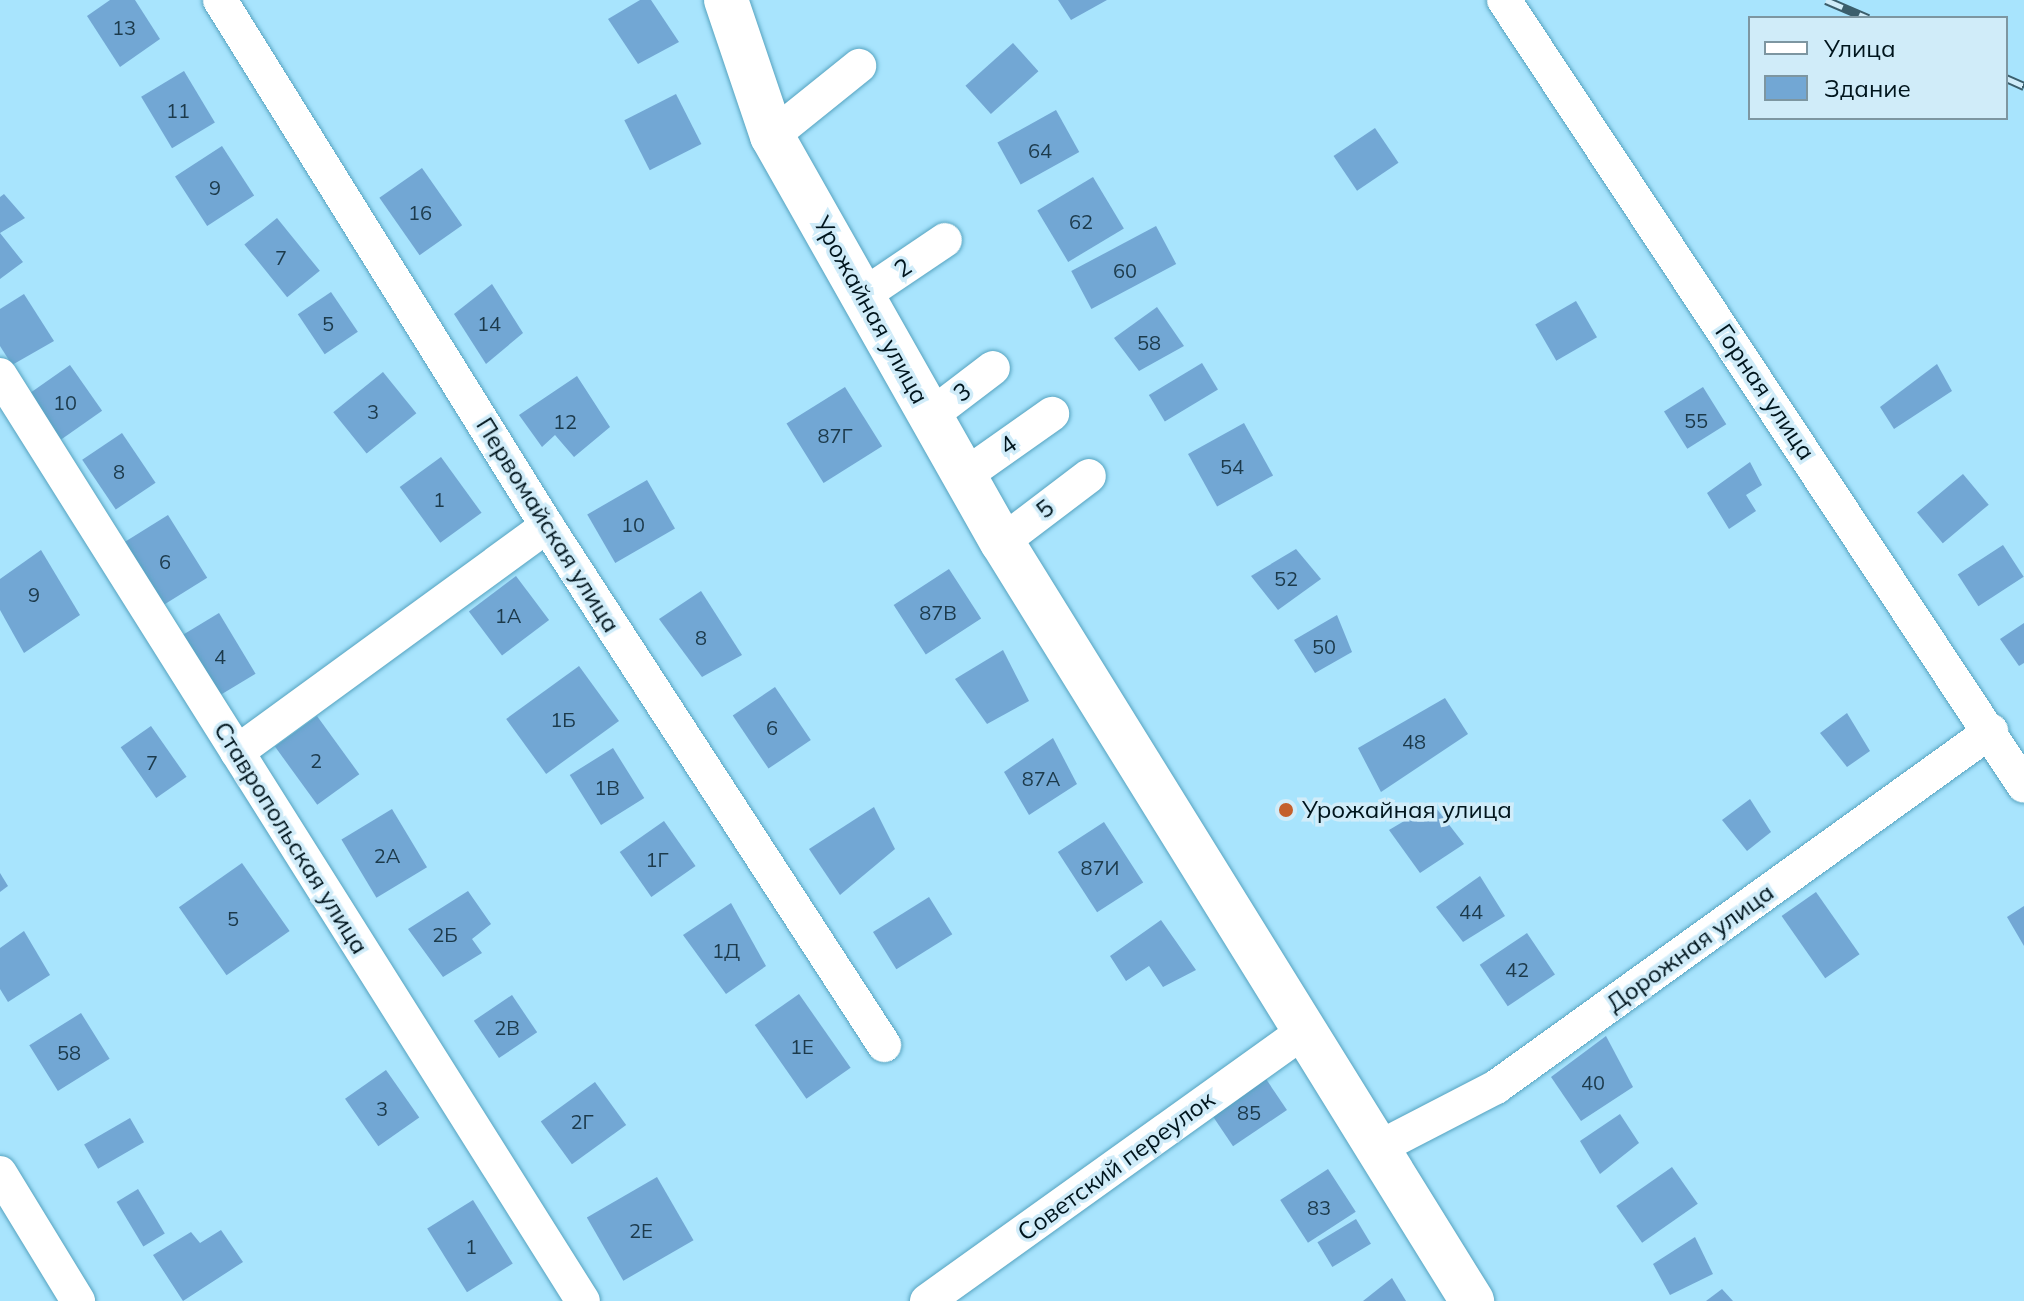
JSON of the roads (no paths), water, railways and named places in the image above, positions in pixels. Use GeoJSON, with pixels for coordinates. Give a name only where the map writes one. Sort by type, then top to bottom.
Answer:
{"type":"FeatureCollection","features":[{"type":"Feature","properties":{"kind":"main road","name":"Урожайная улица"},"geometry":{"type":"LineString","coordinates":[[733,7],[772,136],[964,476],[1472,1301]]}},
{"type":"Feature","properties":{"kind":"street","name":"Первомайская улица"},"geometry":{"type":"LineString","coordinates":[[220,0],[547,526],[884,1045]]}},
{"type":"Feature","properties":{"kind":"street","name":"Горная улица"},"geometry":{"type":"LineString","coordinates":[[1504,0],[1991,731],[2024,786]]}},
{"type":"Feature","properties":{"kind":"street"},"geometry":{"type":"LineString","coordinates":[[772,136],[859,66]]}},
{"type":"Feature","properties":{"kind":"street","name":"2"},"geometry":{"type":"LineString","coordinates":[[862,296],[945,240]]}},
{"type":"Feature","properties":{"kind":"street","name":"3"},"geometry":{"type":"LineString","coordinates":[[930,416],[993,368]]}},
{"type":"Feature","properties":{"kind":"street","name":"Ставропольская улица"},"geometry":{"type":"LineString","coordinates":[[0,375],[583,1301]]}},
{"type":"Feature","properties":{"kind":"street","name":"4"},"geometry":{"type":"LineString","coordinates":[[964,476],[1052,414]]}},
{"type":"Feature","properties":{"kind":"street","name":"5"},"geometry":{"type":"LineString","coordinates":[[1002,542],[1089,476]]}},
{"type":"Feature","properties":{"kind":"street"},"geometry":{"type":"LineString","coordinates":[[237,752],[547,526]]}},
{"type":"Feature","properties":{"kind":"street","name":"Дорожная улица"},"geometry":{"type":"LineString","coordinates":[[1378,1148],[1496,1087],[1991,731]]}},
{"type":"Feature","properties":{"kind":"street","name":"Советский переулок"},"geometry":{"type":"LineString","coordinates":[[927,1301],[1305,1030]]}},
{"type":"Feature","properties":{"kind":"street"},"geometry":{"type":"LineString","coordinates":[[0,1173],[78,1301]]}},
{"type":"Feature","properties":{"kind":"railway"},"geometry":{"type":"LineString","coordinates":[[1826,0],[1863,16]]}},
{"type":"Feature","properties":{"kind":"railway"},"geometry":{"type":"LineString","coordinates":[[2008,79],[2024,86]]}},
{"type":"Feature","properties":{"kind":"place","name":"Урожайная улица"},"geometry":{"type":"Point","coordinates":[1286,810]}}]}
